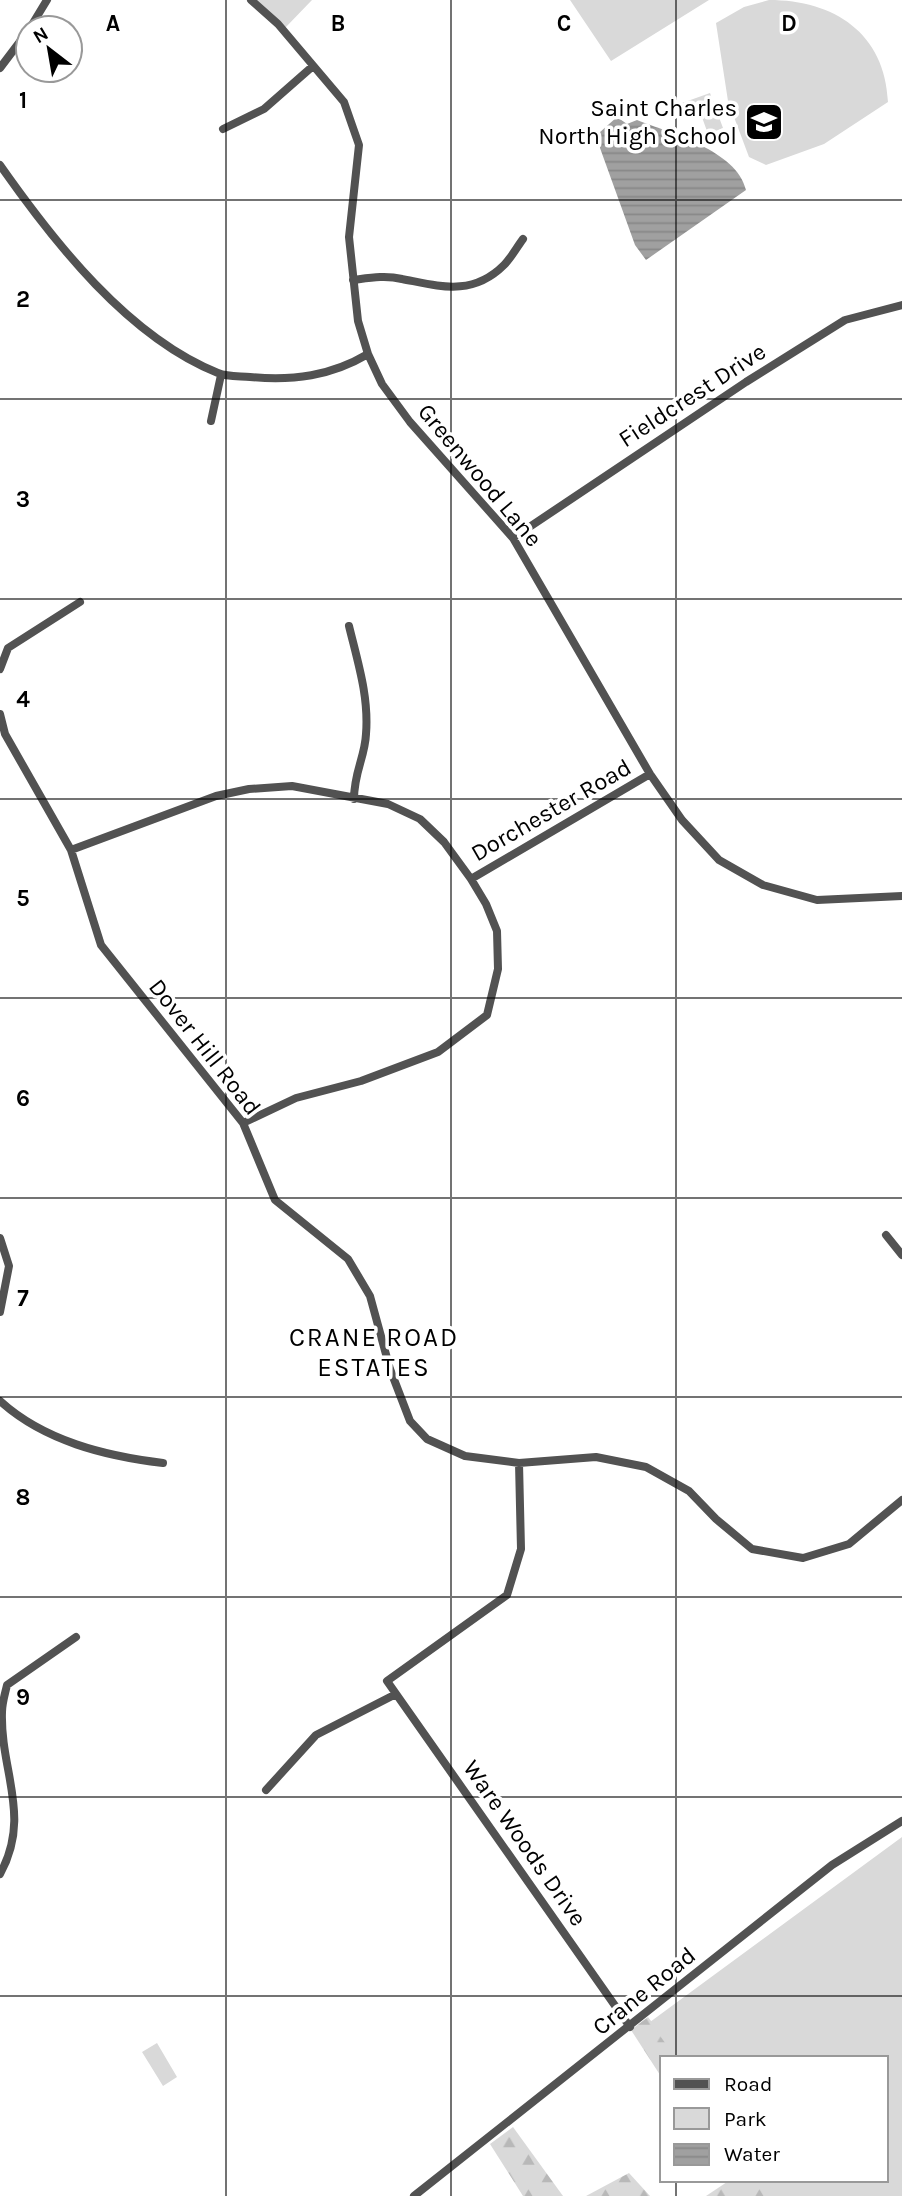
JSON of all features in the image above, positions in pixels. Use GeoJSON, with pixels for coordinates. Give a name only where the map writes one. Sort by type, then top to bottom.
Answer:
{"type":"FeatureCollection","features":[{"type":"Feature","properties":{"kind":"street","name":"Greenwood Lane"},"geometry":{"type":"LineString","coordinates":[[251,0],[278,24],[344,102],[359,145],[349,237],[353,279],[358,321],[368,354],[382,384],[410,422],[513,538],[650,774],[682,820],[719,860],[763,885],[817,900],[902,896]]}},
{"type":"Feature","properties":{"kind":"street"},"geometry":{"type":"LineString","coordinates":[[0,68],[14,49]]}},
{"type":"Feature","properties":{"kind":"street"},"geometry":{"type":"LineString","coordinates":[[223,129],[264,109],[313,66]]}},
{"type":"Feature","properties":{"kind":"street"},"geometry":{"type":"LineString","coordinates":[[0,165],[60,244],[133,321],[194,362],[221,374],[293,379],[326,373],[368,354]]}},
{"type":"Feature","properties":{"kind":"street"},"geometry":{"type":"LineString","coordinates":[[353,279],[379,276],[446,289],[465,286],[485,278],[504,265],[523,239]]}},
{"type":"Feature","properties":{"kind":"street","name":"Fieldcrest Drive"},"geometry":{"type":"LineString","coordinates":[[513,538],[746,382],[845,320],[902,305]]}},
{"type":"Feature","properties":{"kind":"street"},"geometry":{"type":"LineString","coordinates":[[211,421],[221,374]]}},
{"type":"Feature","properties":{"kind":"street"},"geometry":{"type":"LineString","coordinates":[[0,669],[8,648],[80,602]]}},
{"type":"Feature","properties":{"kind":"street"},"geometry":{"type":"LineString","coordinates":[[349,626],[366,696],[366,737],[354,776],[354,799]]}},
{"type":"Feature","properties":{"kind":"street","name":"Dover Hill Road"},"geometry":{"type":"LineString","coordinates":[[0,714],[5,734],[71,850],[101,945],[243,1124],[275,1200],[348,1259],[370,1296],[390,1369],[410,1421],[427,1438],[445,1449],[465,1456],[519,1464],[596,1457],[646,1467],[689,1491],[716,1519],[752,1549],[803,1558],[849,1544],[902,1500]]}},
{"type":"Feature","properties":{"kind":"street","name":"Dorchester Road"},"geometry":{"type":"LineString","coordinates":[[471,879],[650,774]]}},
{"type":"Feature","properties":{"kind":"street"},"geometry":{"type":"LineString","coordinates":[[71,850],[216,796],[249,789],[292,786],[388,804],[420,819],[444,842],[471,879],[486,904],[497,932],[498,969],[486,1015],[438,1052],[361,1081],[296,1098],[243,1124]]}},
{"type":"Feature","properties":{"kind":"street"},"geometry":{"type":"LineString","coordinates":[[886,1235],[902,1255]]}},
{"type":"Feature","properties":{"kind":"street"},"geometry":{"type":"LineString","coordinates":[[0,1238],[9,1266],[0,1312]]}},
{"type":"Feature","properties":{"kind":"street"},"geometry":{"type":"LineString","coordinates":[[0,1401],[15,1414],[46,1433],[121,1458],[163,1464]]}},
{"type":"Feature","properties":{"kind":"street","name":"Ware Woods Drive"},"geometry":{"type":"LineString","coordinates":[[519,1464],[521,1549],[507,1595],[387,1681],[630,2027]]}},
{"type":"Feature","properties":{"kind":"street"},"geometry":{"type":"LineString","coordinates":[[0,1874],[12,1852],[15,1803],[4,1752],[1,1713],[7,1685],[76,1637]]}},
{"type":"Feature","properties":{"kind":"street"},"geometry":{"type":"LineString","coordinates":[[266,1790],[316,1735],[396,1694]]}},
{"type":"Feature","properties":{"kind":"street","name":"Crane Road"},"geometry":{"type":"LineString","coordinates":[[414,2196],[832,1865],[902,1821]]}},
{"type":"Feature","properties":{"kind":"green space"},"geometry":{"type":"Polygon","coordinates":[[[256,0],[312,0],[285,28],[256,0]]]}},
{"type":"Feature","properties":{"kind":"green space"},"geometry":{"type":"Polygon","coordinates":[[[570,0],[709,0],[611,61],[570,0]]]}},
{"type":"Feature","properties":{"kind":"green space"},"geometry":{"type":"Polygon","coordinates":[[[769,0],[815,6],[852,25],[866,39],[877,57],[885,78],[888,102],[824,144],[766,165],[749,157],[728,101],[716,23],[744,7],[769,0]]]}},
{"type":"Feature","properties":{"kind":"green space"},"geometry":{"type":"Polygon","coordinates":[[[710,93],[723,128],[708,134],[698,106],[685,111],[682,103],[710,93]]]}},
{"type":"Feature","properties":{"kind":"green space"},"geometry":{"type":"Polygon","coordinates":[[[902,1837],[902,2196],[777,2196],[767,2182],[888,2182],[888,2056],[675,2056],[650,2022],[902,1837]]]}},
{"type":"Feature","properties":{"kind":"green space"},"geometry":{"type":"Polygon","coordinates":[[[648,2017],[677,2056],[660,2056],[660,2075],[631,2030],[648,2017]]]}},
{"type":"Feature","properties":{"kind":"green space"},"geometry":{"type":"Polygon","coordinates":[[[157,2043],[177,2077],[163,2086],[142,2052],[157,2043]]]}},
{"type":"Feature","properties":{"kind":"green space"},"geometry":{"type":"Polygon","coordinates":[[[513,2127],[563,2196],[523,2196],[490,2144],[513,2127]]]}},
{"type":"Feature","properties":{"kind":"green space"},"geometry":{"type":"Polygon","coordinates":[[[629,2173],[650,2196],[586,2196],[629,2173]]]}},
{"type":"Feature","properties":{"kind":"green space"},"geometry":{"type":"Polygon","coordinates":[[[727,2182],[770,2182],[780,2196],[706,2196],[727,2182]]]}},
{"type":"Feature","properties":{"kind":"water"},"geometry":{"type":"Polygon","coordinates":[[[617,117],[627,124],[637,120],[716,154],[740,176],[746,190],[646,260],[635,245],[600,148],[599,133],[617,117]]]}},
{"type":"Feature","properties":{"kind":"place","name":"Saint Charles North High School"},"geometry":{"type":"Point","coordinates":[764,122]}},
{"type":"Feature","properties":{"kind":"district","name":"CRANE ROAD ESTATES"},"geometry":{"type":"Point","coordinates":[374,1352]}}]}
